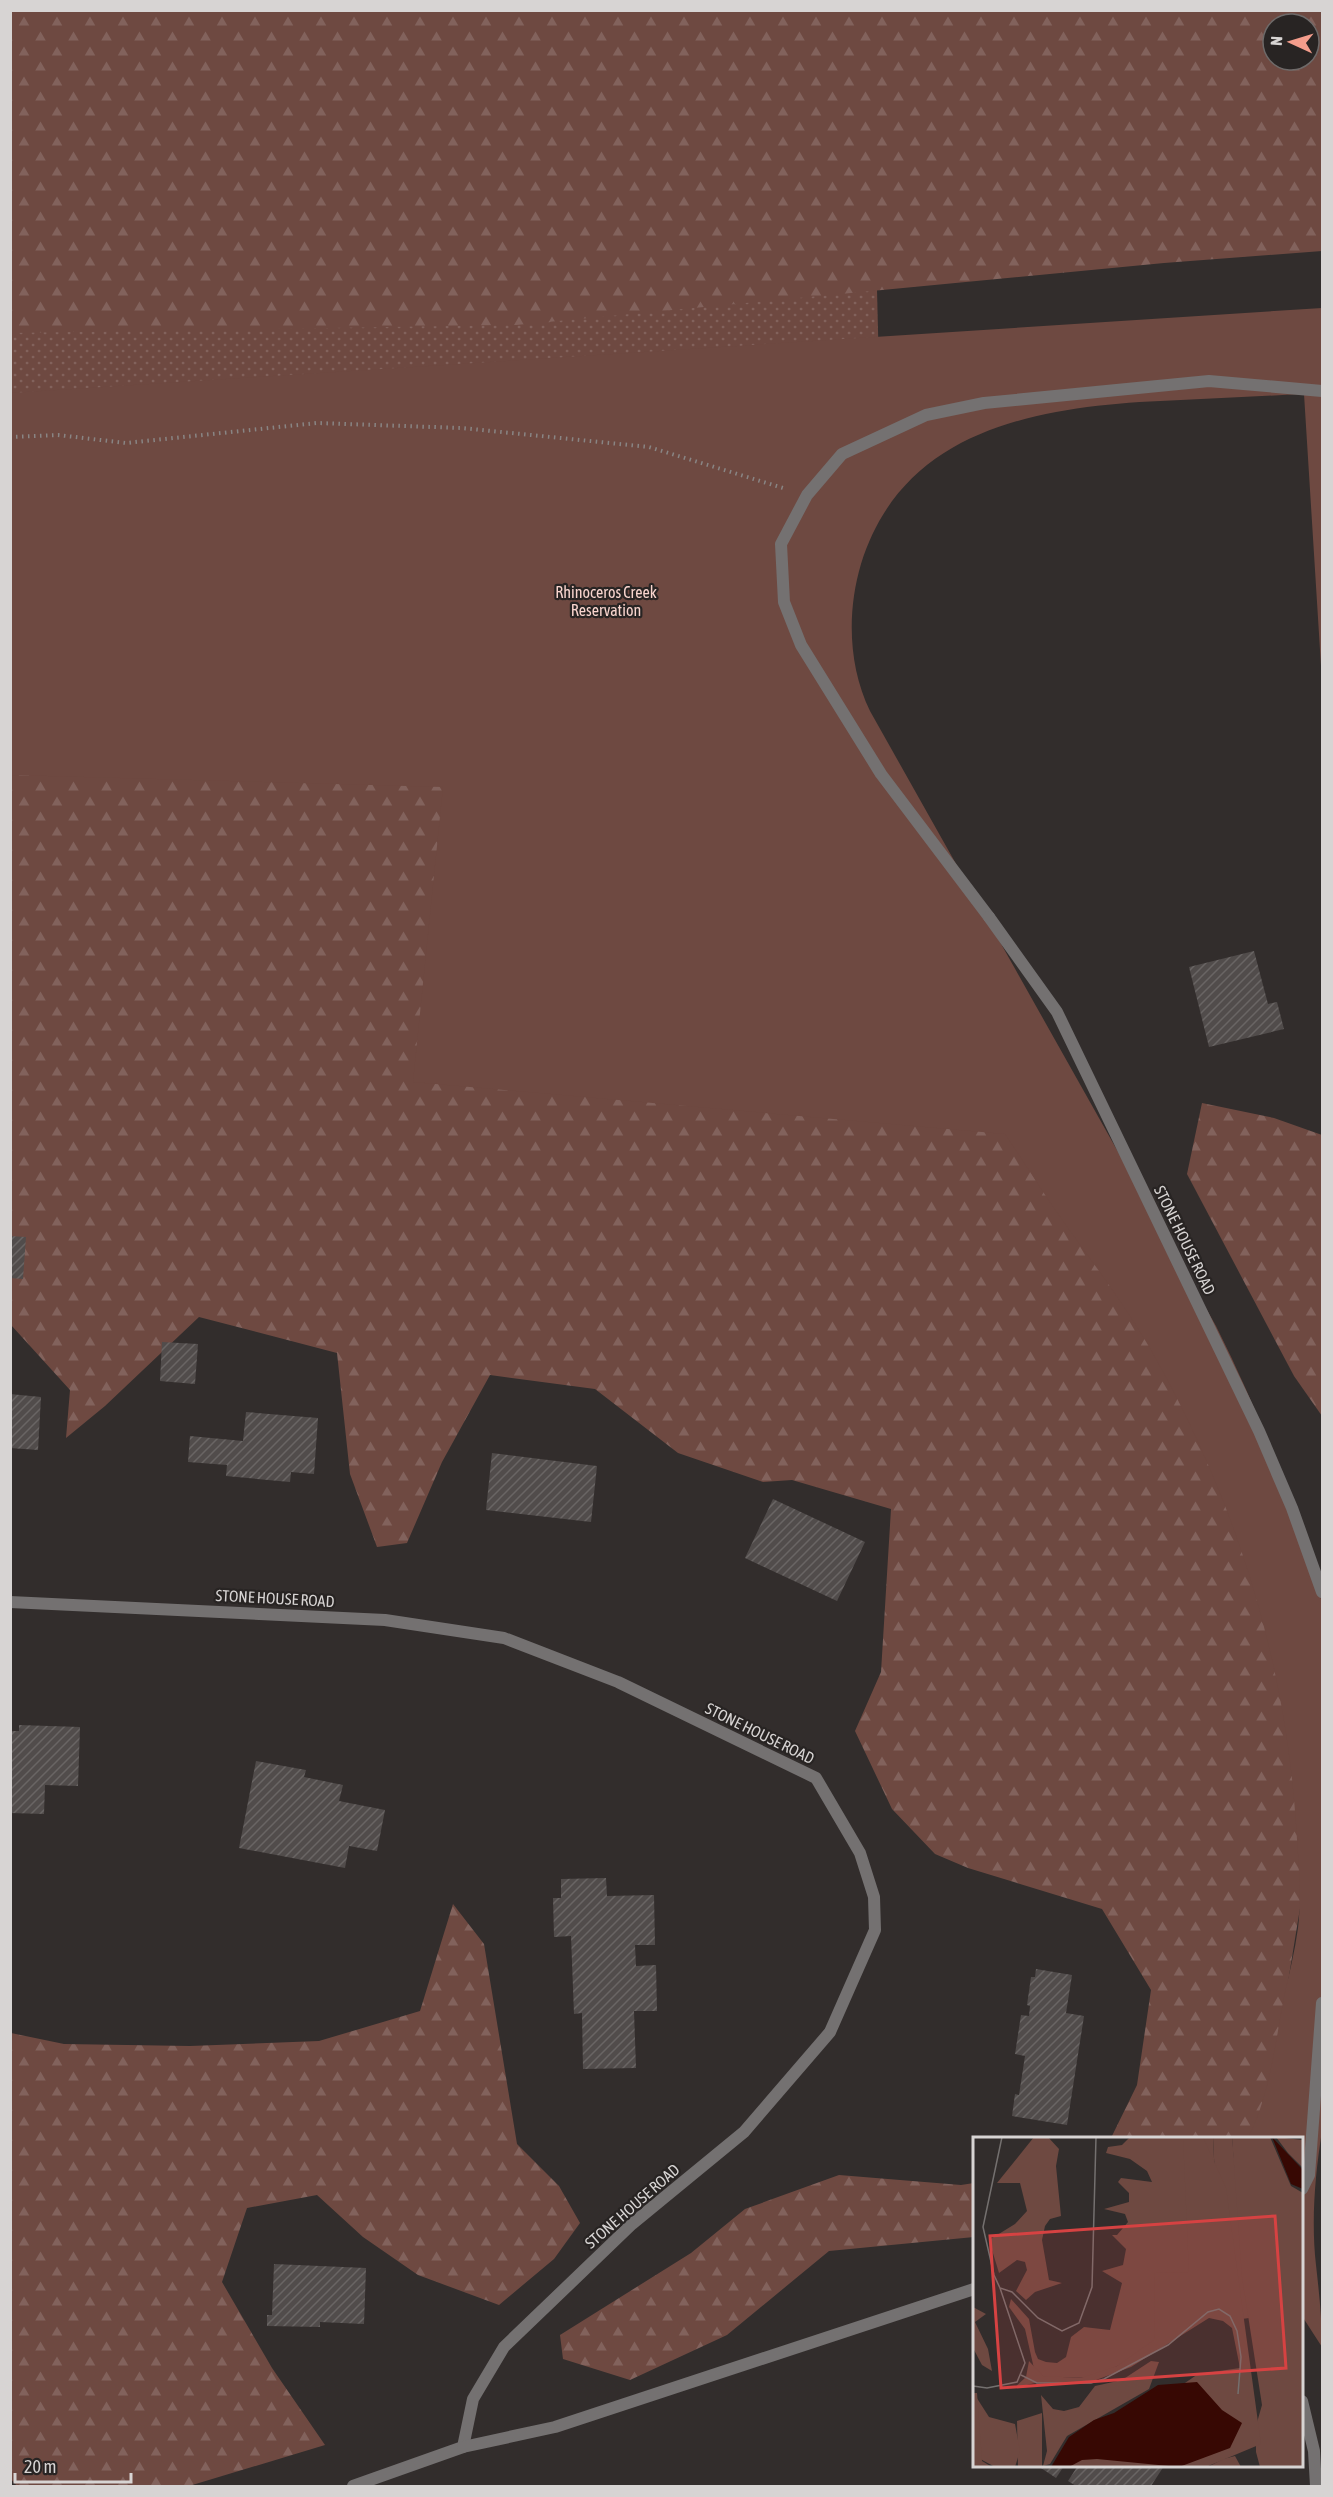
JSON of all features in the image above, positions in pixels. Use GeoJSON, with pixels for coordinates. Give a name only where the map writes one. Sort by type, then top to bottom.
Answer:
{"type":"FeatureCollection","features":[{"type":"Feature","properties":{"kind":"street","name":"STONE HOUSE ROAD"},"geometry":{"type":"LineString","coordinates":[[1323,391],[1209,381],[984,403],[926,416],[842,454],[807,495],[781,544],[784,602],[801,645],[881,774],[989,917],[1057,1012],[1259,1431],[1292,1508],[1323,1592]]}},
{"type":"Feature","properties":{"kind":"street","name":"STONE HOUSE ROAD"},"geometry":{"type":"LineString","coordinates":[[10,1602],[385,1620],[504,1638],[618,1682],[816,1778],[860,1853],[874,1897],[875,1930],[830,2032],[744,2132],[632,2224],[504,2347],[473,2399],[463,2447]]}},
{"type":"Feature","properties":{"kind":"street"},"geometry":{"type":"LineString","coordinates":[[1303,2187],[1308,2175],[1323,2003]]}},
{"type":"Feature","properties":{"kind":"street"},"geometry":{"type":"LineString","coordinates":[[353,2487],[463,2447],[555,2427],[973,2290]]}},
{"type":"Feature","properties":{"kind":"street"},"geometry":{"type":"LineString","coordinates":[[1303,2405],[1314,2451],[1316,2487]]}},
{"type":"Feature","properties":{"kind":"path"},"geometry":{"type":"LineString","coordinates":[[10,437],[58,435],[126,443],[316,423],[462,428],[649,447],[807,495]]}},
{"type":"Feature","properties":{"kind":"green space"},"geometry":{"type":"Polygon","coordinates":[[[10,11],[1322,11],[1322,251],[1164,263],[516,325],[11,333],[10,11]]]}},
{"type":"Feature","properties":{"kind":"green space"},"geometry":{"type":"Polygon","coordinates":[[[877,290],[880,412],[11,507],[10,331],[877,290]]]}},
{"type":"Feature","properties":{"kind":"green space","name":"Rhinoceros Creek Reservation"},"geometry":{"type":"Polygon","coordinates":[[[1322,308],[1322,682],[1304,394],[1132,403],[1083,408],[1035,416],[990,430],[948,451],[912,479],[882,516],[861,564],[856,582],[852,638],[857,676],[870,711],[1216,1326],[1262,1426],[1300,1529],[1321,1599],[1322,2131],[1316,2181],[1314,2232],[1322,2347],[1303,2318],[1303,2137],[1248,2137],[1262,2104],[1271,2069],[1298,1928],[1300,1902],[1290,1762],[1280,1700],[1267,1639],[1230,1520],[1181,1405],[1129,1314],[1005,1134],[413,1082],[443,787],[11,775],[11,393],[1322,308]]]}},
{"type":"Feature","properties":{"kind":"green space"},"geometry":{"type":"Polygon","coordinates":[[[11,505],[1074,1120],[1305,1689],[1301,1902],[1268,2105],[1252,2137],[1111,2137],[1137,2085],[1151,1990],[1102,1909],[968,1868],[935,1854],[892,1809],[855,1731],[881,1672],[891,1509],[792,1480],[763,1482],[678,1453],[595,1389],[490,1375],[442,1462],[407,1543],[377,1547],[350,1474],[337,1353],[199,1317],[105,1406],[66,1438],[70,1390],[11,1325],[11,505]]]}},
{"type":"Feature","properties":{"kind":"green space"},"geometry":{"type":"Polygon","coordinates":[[[1202,1103],[1274,1118],[1322,1135],[1322,1416],[1294,1376],[1187,1174],[1202,1103]]]}},
{"type":"Feature","properties":{"kind":"green space"},"geometry":{"type":"Polygon","coordinates":[[[453,1904],[484,1944],[517,2144],[559,2186],[580,2223],[554,2259],[499,2305],[418,2275],[363,2237],[317,2195],[247,2208],[222,2282],[272,2368],[325,2445],[189,2486],[17,2486],[10,2478],[11,2033],[64,2044],[190,2046],[319,2041],[420,2011],[453,1904]]]}},
{"type":"Feature","properties":{"kind":"green space"},"geometry":{"type":"Polygon","coordinates":[[[839,2175],[961,2185],[973,2183],[973,2237],[829,2251],[727,2335],[630,2380],[563,2359],[560,2335],[691,2253],[745,2209],[839,2175]]]}},
{"type":"Feature","properties":{"kind":"building"},"geometry":{"type":"Polygon","coordinates":[[[1254,951],[1268,1004],[1277,1002],[1284,1029],[1209,1047],[1189,967],[1254,951]]]}},
{"type":"Feature","properties":{"kind":"building"},"geometry":{"type":"Polygon","coordinates":[[[10,1236],[26,1237],[23,1279],[10,1278],[10,1236]]]}},
{"type":"Feature","properties":{"kind":"building"},"geometry":{"type":"Polygon","coordinates":[[[162,1342],[198,1344],[195,1384],[160,1381],[162,1342]]]}},
{"type":"Feature","properties":{"kind":"building"},"geometry":{"type":"Polygon","coordinates":[[[10,1394],[41,1397],[38,1450],[10,1448],[10,1394]]]}},
{"type":"Feature","properties":{"kind":"building"},"geometry":{"type":"Polygon","coordinates":[[[246,1412],[318,1418],[314,1474],[291,1472],[290,1482],[226,1476],[227,1465],[188,1462],[190,1436],[243,1441],[246,1412]]]}},
{"type":"Feature","properties":{"kind":"building"},"geometry":{"type":"Polygon","coordinates":[[[492,1453],[597,1466],[591,1522],[486,1510],[492,1453]]]}},
{"type":"Feature","properties":{"kind":"building"},"geometry":{"type":"Polygon","coordinates":[[[773,1499],[865,1542],[837,1601],[745,1558],[773,1499]]]}},
{"type":"Feature","properties":{"kind":"building"},"geometry":{"type":"Polygon","coordinates":[[[19,1725],[80,1727],[78,1786],[45,1785],[44,1814],[10,1813],[10,1731],[19,1731],[19,1725]]]}},
{"type":"Feature","properties":{"kind":"building"},"geometry":{"type":"Polygon","coordinates":[[[256,1761],[306,1770],[304,1777],[343,1785],[339,1801],[385,1810],[377,1851],[349,1846],[345,1868],[239,1848],[256,1761]]]}},
{"type":"Feature","properties":{"kind":"building"},"geometry":{"type":"Polygon","coordinates":[[[606,1878],[607,1896],[654,1895],[655,1945],[635,1945],[636,1966],[656,1965],[657,2011],[634,2011],[636,2068],[583,2069],[582,2013],[574,2014],[571,1936],[554,1937],[553,1898],[561,1898],[561,1879],[606,1878]]]}},
{"type":"Feature","properties":{"kind":"building"},"geometry":{"type":"Polygon","coordinates":[[[1036,1969],[1072,1975],[1066,2013],[1084,2016],[1067,2125],[1012,2116],[1015,2094],[1019,2095],[1025,2056],[1015,2054],[1021,2015],[1029,2016],[1030,2006],[1027,2005],[1031,1977],[1035,1977],[1036,1969]]]}},
{"type":"Feature","properties":{"kind":"building"},"geometry":{"type":"Polygon","coordinates":[[[274,2264],[366,2268],[364,2324],[320,2322],[320,2327],[267,2326],[267,2315],[272,2315],[274,2264]]]}},
{"type":"Feature","properties":{"kind":"building"},"geometry":{"type":"Polygon","coordinates":[[[1040,2467],[1063,2467],[1056,2478],[1040,2467]]]}},
{"type":"Feature","properties":{"kind":"building"},"geometry":{"type":"Polygon","coordinates":[[[1077,2467],[1163,2467],[1151,2486],[1076,2486],[1068,2481],[1077,2467]]]}}]}
